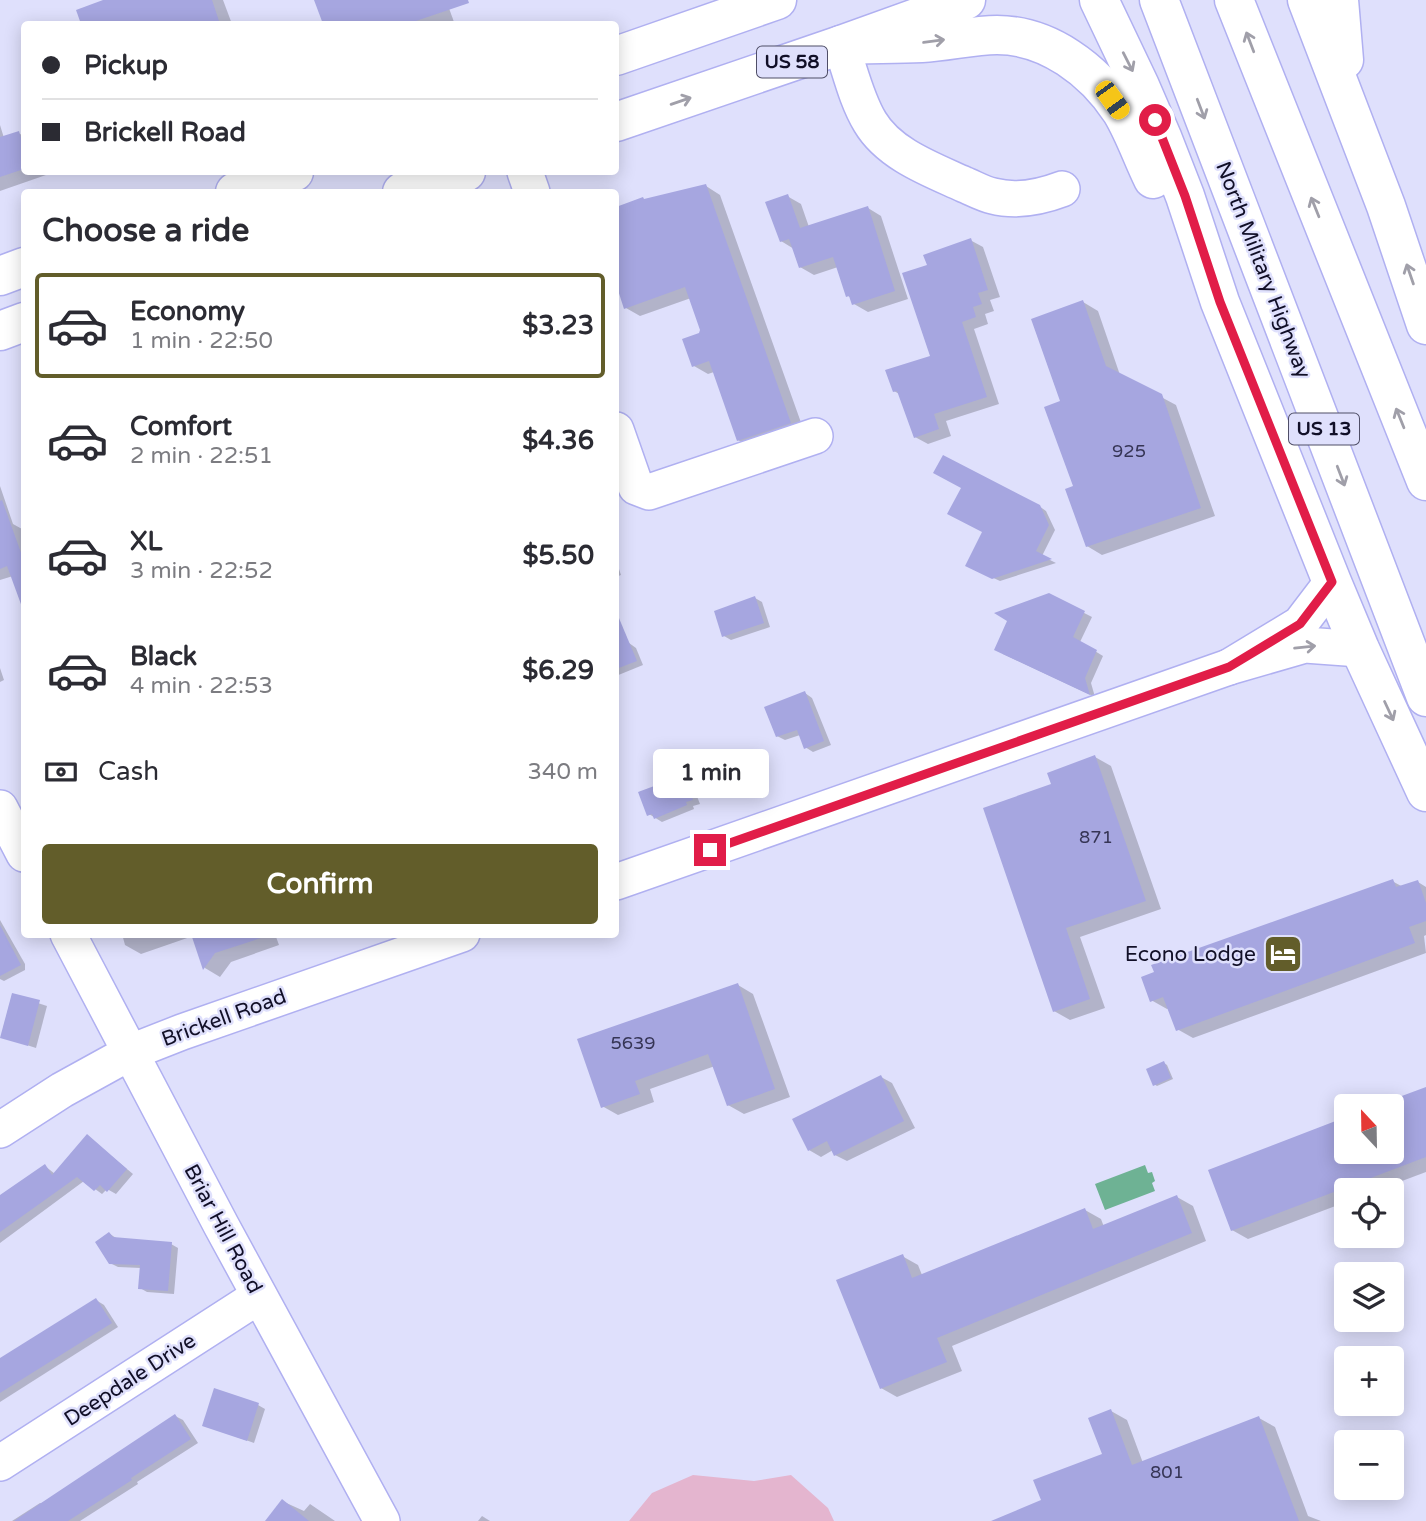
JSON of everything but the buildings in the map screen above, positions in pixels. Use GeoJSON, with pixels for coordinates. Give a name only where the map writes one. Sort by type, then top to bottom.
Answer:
{"type":"FeatureCollection","features":[{"type":"Feature","properties":{"kind":"main road"},"geometry":{"type":"LineString","coordinates":[[619,51],[709,0]]}},
{"type":"Feature","properties":{"kind":"main road"},"geometry":{"type":"LineString","coordinates":[[619,52],[777,0]]}},
{"type":"Feature","properties":{"kind":"main road","name":"US 58"},"geometry":{"type":"LineString","coordinates":[[619,121],[841,46],[966,0]]}},
{"type":"Feature","properties":{"kind":"main road"},"geometry":{"type":"LineString","coordinates":[[1099,0],[1162,137],[1185,196],[1220,302],[1332,582],[1426,792]]}},
{"type":"Feature","properties":{"kind":"main road","name":"North Military Highway"},"geometry":{"type":"LineString","coordinates":[[1159,0],[1426,697]]}},
{"type":"Feature","properties":{"kind":"main road"},"geometry":{"type":"LineString","coordinates":[[1234,0],[1426,481]]}},
{"type":"Feature","properties":{"kind":"main road"},"geometry":{"type":"LineString","coordinates":[[1307,0],[1386,206],[1426,325]]}},
{"type":"Feature","properties":{"kind":"main road"},"geometry":{"type":"LineString","coordinates":[[1339,0],[1350,114]]}},
{"type":"Feature","properties":{"kind":"main road"},"geometry":{"type":"LineString","coordinates":[[841,46],[923,43],[999,35],[1028,40],[1055,50],[1080,65],[1103,87],[1121,112],[1206,301],[1267,422]]}},
{"type":"Feature","properties":{"kind":"main road"},"geometry":{"type":"LineString","coordinates":[[244,189],[285,175]]}},
{"type":"Feature","properties":{"kind":"main road"},"geometry":{"type":"LineString","coordinates":[[412,189],[456,175]]}},
{"type":"Feature","properties":{"kind":"main road"},"geometry":{"type":"LineString","coordinates":[[0,276],[21,268]]}},
{"type":"Feature","properties":{"kind":"main road"},"geometry":{"type":"LineString","coordinates":[[0,331],[21,323]]}},
{"type":"Feature","properties":{"kind":"street"},"geometry":{"type":"LineString","coordinates":[[841,46],[870,123],[886,142],[909,158],[994,197],[1024,199],[1062,189]]}},
{"type":"Feature","properties":{"kind":"street"},"geometry":{"type":"LineString","coordinates":[[619,439],[636,487],[649,492],[815,436]]}},
{"type":"Feature","properties":{"kind":"street"},"geometry":{"type":"LineString","coordinates":[[1229,667],[1300,624],[1332,582]]}},
{"type":"Feature","properties":{"kind":"street"},"geometry":{"type":"LineString","coordinates":[[619,881],[1229,667],[1305,645],[1360,649]]}},
{"type":"Feature","properties":{"kind":"street"},"geometry":{"type":"LineString","coordinates":[[0,808],[21,848]]}},
{"type":"Feature","properties":{"kind":"street","name":"Briar Hill Road"},"geometry":{"type":"LineString","coordinates":[[70,938],[259,1296],[382,1521]]}},
{"type":"Feature","properties":{"kind":"street","name":"Brickell Road"},"geometry":{"type":"LineString","coordinates":[[0,1130],[62,1090],[131,1052],[451,938]]}},
{"type":"Feature","properties":{"kind":"street","name":"Deepdale Drive"},"geometry":{"type":"LineString","coordinates":[[0,1463],[259,1296]]}},
{"type":"Feature","properties":{"kind":"shaded area"},"geometry":{"type":"Polygon","coordinates":[[[1145,1165],[1148,1173],[1152,1172],[1155,1191],[1105,1210],[1095,1184],[1145,1165]]]}},
{"type":"Feature","properties":{"kind":"shaded area"},"geometry":{"type":"Polygon","coordinates":[[[693,1475],[754,1481],[791,1475],[828,1508],[834,1521],[629,1521],[652,1493],[693,1475]]]}},
{"type":"Feature","properties":{"kind":"place","name":"Econo Lodge"},"geometry":{"type":"Point","coordinates":[1283,954]}},
{"type":"Feature","properties":{"kind":"route"},"geometry":{"type":"LineString","coordinates":[[710,850],[1229,667],[1300,624],[1332,582],[1220,302],[1185,196],[1155,120]]}}]}
